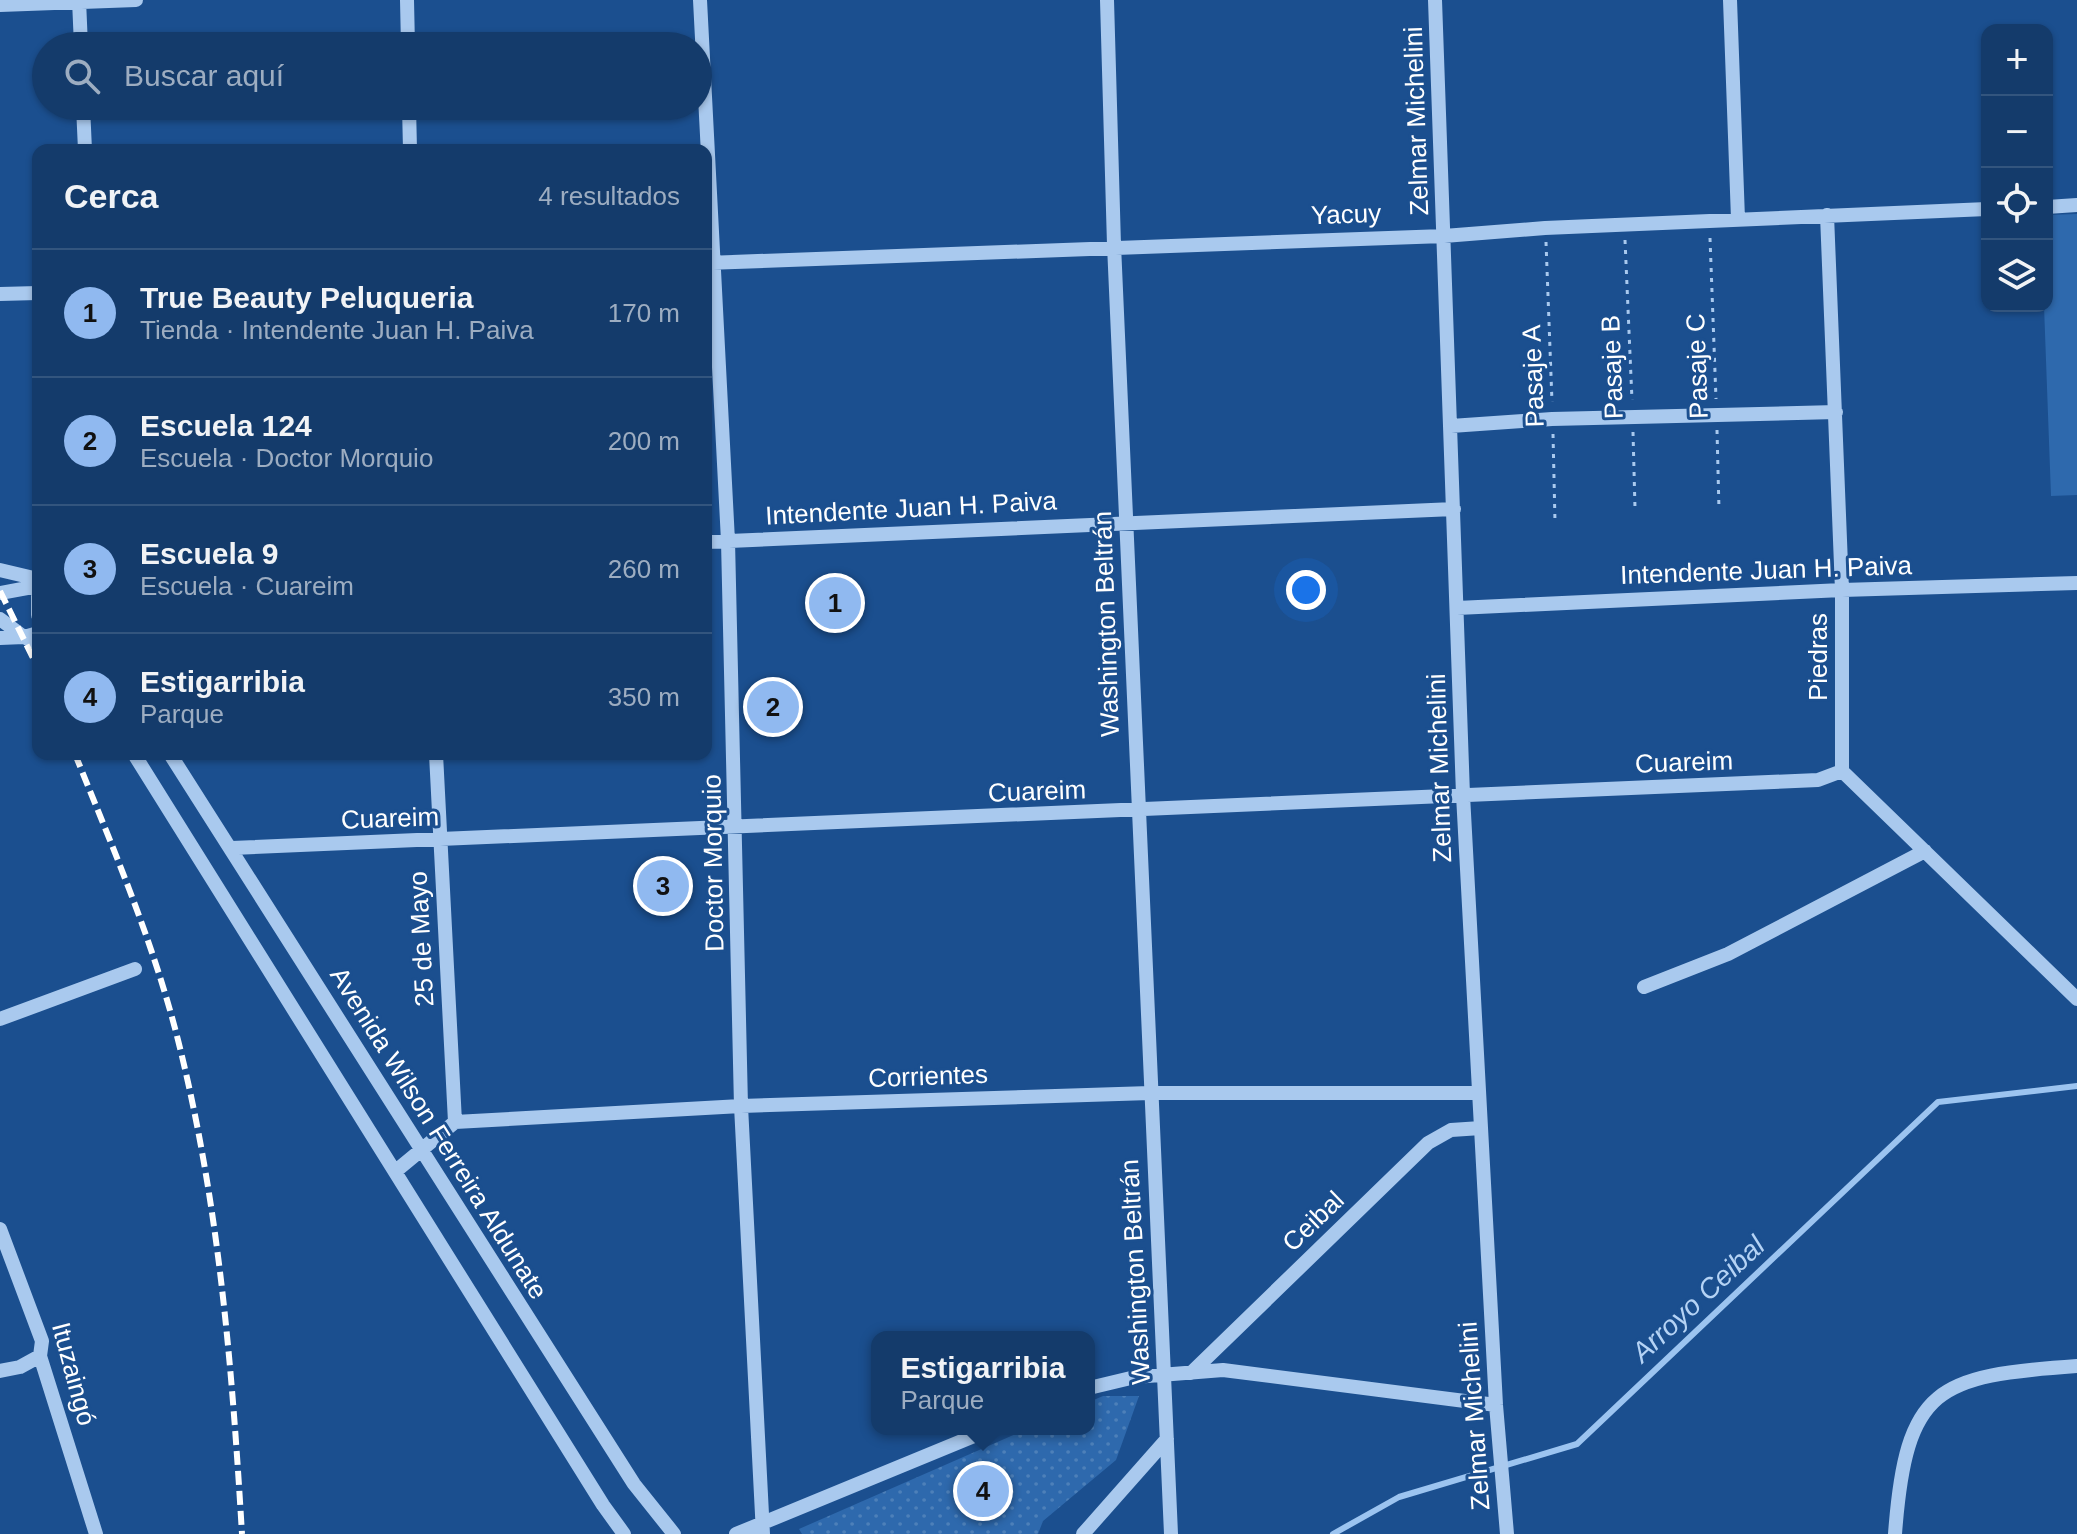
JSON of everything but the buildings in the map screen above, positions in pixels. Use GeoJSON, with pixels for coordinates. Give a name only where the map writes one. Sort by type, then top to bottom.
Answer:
{"type":"FeatureCollection","features":[{"type":"Feature","properties":{"kind":"street"},"geometry":{"type":"LineString","coordinates":[[0,5],[136,0]]}},
{"type":"Feature","properties":{"kind":"street"},"geometry":{"type":"LineString","coordinates":[[407,0],[408,32]]}},
{"type":"Feature","properties":{"kind":"street","name":"Doctor Morquio"},"geometry":{"type":"LineString","coordinates":[[700,0],[701,32]]}},
{"type":"Feature","properties":{"kind":"street","name":"Washington Beltrán"},"geometry":{"type":"LineString","coordinates":[[1107,0],[1114,245],[1171,1534]]}},
{"type":"Feature","properties":{"kind":"street","name":"Zelmar Michelini"},"geometry":{"type":"LineString","coordinates":[[1435,0],[1463,795],[1496,1405],[1507,1534]]}},
{"type":"Feature","properties":{"kind":"street"},"geometry":{"type":"LineString","coordinates":[[1730,0],[1738,219]]}},
{"type":"Feature","properties":{"kind":"street"},"geometry":{"type":"LineString","coordinates":[[79,1],[80,32]]}},
{"type":"Feature","properties":{"kind":"street"},"geometry":{"type":"LineString","coordinates":[[84,120],[85,144]]}},
{"type":"Feature","properties":{"kind":"street"},"geometry":{"type":"LineString","coordinates":[[409,120],[410,144]]}},
{"type":"Feature","properties":{"kind":"street","name":"Doctor Morquio"},"geometry":{"type":"LineString","coordinates":[[705,120],[705,144]]}},
{"type":"Feature","properties":{"kind":"street"},"geometry":{"type":"LineString","coordinates":[[2053,207],[2077,205]]}},
{"type":"Feature","properties":{"kind":"street","name":"Yacuy"},"geometry":{"type":"LineString","coordinates":[[712,262],[1114,245],[1444,236],[1545,228],[1981,209]]}},
{"type":"Feature","properties":{"kind":"street","name":"Piedras"},"geometry":{"type":"LineString","coordinates":[[1827,215],[1842,590],[1842,771]]}},
{"type":"Feature","properties":{"kind":"street"},"geometry":{"type":"LineString","coordinates":[[0,294],[32,293]]}},
{"type":"Feature","properties":{"kind":"street","name":"Doctor Morquio"},"geometry":{"type":"LineString","coordinates":[[712,293],[728,541],[741,1106],[763,1529]]}},
{"type":"Feature","properties":{"kind":"street"},"geometry":{"type":"LineString","coordinates":[[1451,426],[1632,416],[1836,412]]}},
{"type":"Feature","properties":{"kind":"street","name":"Intendente Juan H. Paiva"},"geometry":{"type":"LineString","coordinates":[[712,542],[1454,509]]}},
{"type":"Feature","properties":{"kind":"street"},"geometry":{"type":"LineString","coordinates":[[0,570],[32,578]]}},
{"type":"Feature","properties":{"kind":"street","name":"Intendente Juan H. Paiva"},"geometry":{"type":"LineString","coordinates":[[1457,608],[1842,590],[2077,583]]}},
{"type":"Feature","properties":{"kind":"street"},"geometry":{"type":"LineString","coordinates":[[0,593],[32,587]]}},
{"type":"Feature","properties":{"kind":"street"},"geometry":{"type":"LineString","coordinates":[[0,619],[32,637]]}},
{"type":"Feature","properties":{"kind":"street"},"geometry":{"type":"LineString","coordinates":[[0,638],[32,638]]}},
{"type":"Feature","properties":{"kind":"street"},"geometry":{"type":"LineString","coordinates":[[138,760],[624,1534]]}},
{"type":"Feature","properties":{"kind":"street","name":"Avenida Wilson Ferreira Aldunate"},"geometry":{"type":"LineString","coordinates":[[174,760],[634,1484],[674,1534]]}},
{"type":"Feature","properties":{"kind":"street","name":"25 de Mayo"},"geometry":{"type":"LineString","coordinates":[[436,760],[455,1122]]}},
{"type":"Feature","properties":{"kind":"street"},"geometry":{"type":"LineString","coordinates":[[1842,771],[2077,999]]}},
{"type":"Feature","properties":{"kind":"street","name":"Cuareim"},"geometry":{"type":"LineString","coordinates":[[232,848],[1818,780],[1842,771]]}},
{"type":"Feature","properties":{"kind":"street"},"geometry":{"type":"LineString","coordinates":[[1644,987],[1728,954],[1925,851]]}},
{"type":"Feature","properties":{"kind":"street"},"geometry":{"type":"LineString","coordinates":[[0,1019],[135,969]]}},
{"type":"Feature","properties":{"kind":"street","name":"Corrientes"},"geometry":{"type":"LineString","coordinates":[[455,1122],[741,1106],[1150,1093],[1479,1093]]}},
{"type":"Feature","properties":{"kind":"street"},"geometry":{"type":"LineString","coordinates":[[397,1170],[455,1122]]}},
{"type":"Feature","properties":{"kind":"street","name":"Ceibal"},"geometry":{"type":"LineString","coordinates":[[1191,1373],[1428,1143],[1451,1130],[1481,1128]]}},
{"type":"Feature","properties":{"kind":"street","name":"Ituzaingó"},"geometry":{"type":"LineString","coordinates":[[0,1229],[42,1341],[40,1356],[96,1534]]}},
{"type":"Feature","properties":{"kind":"street"},"geometry":{"type":"LineString","coordinates":[[0,1371],[20,1367],[40,1356]]}},
{"type":"Feature","properties":{"kind":"street"},"geometry":{"type":"LineString","coordinates":[[1895,1534],[1906,1447],[1925,1408],[1952,1387],[2003,1372],[2077,1366]]}},
{"type":"Feature","properties":{"kind":"street"},"geometry":{"type":"LineString","coordinates":[[1095,1387],[1164,1375],[1223,1370],[1274,1374],[1496,1405]]}},
{"type":"Feature","properties":{"kind":"street"},"geometry":{"type":"LineString","coordinates":[[736,1534],[763,1529],[977,1435]]}},
{"type":"Feature","properties":{"kind":"street"},"geometry":{"type":"LineString","coordinates":[[1083,1534],[1167,1439]]}},
{"type":"Feature","properties":{"kind":"path","name":"Pasaje C"},"geometry":{"type":"LineString","coordinates":[[1709,221],[1719,510]]}},
{"type":"Feature","properties":{"kind":"path","name":"Pasaje B"},"geometry":{"type":"LineString","coordinates":[[1625,225],[1635,508]]}},
{"type":"Feature","properties":{"kind":"path","name":"Pasaje A"},"geometry":{"type":"LineString","coordinates":[[1545,228],[1555,522]]}},
{"type":"Feature","properties":{"kind":"shaded area"},"geometry":{"type":"Polygon","coordinates":[[[2077,214],[2077,495],[2051,496],[2044,312],[2053,312],[2053,215],[2077,214]]]}},
{"type":"Feature","properties":{"kind":"shaded area"},"geometry":{"type":"Polygon","coordinates":[[[1103,1396],[1139,1396],[1116,1460],[1043,1521],[1038,1534],[802,1534],[799,1529],[1013,1435],[1095,1435],[1095,1399],[1103,1396]]]}},
{"type":"Feature","properties":{"kind":"waterway","name":"Arroyo Ceibal"},"geometry":{"type":"LineString","coordinates":[[1333,1534],[1399,1497],[1577,1444],[1938,1102],[2077,1086]]}},
{"type":"Feature","properties":{"kind":"railway"},"geometry":{"type":"LineString","coordinates":[[0,591],[32,656]]}},
{"type":"Feature","properties":{"kind":"railway"},"geometry":{"type":"LineString","coordinates":[[77,760],[157,967],[192,1101],[222,1286],[242,1534]]}},
{"type":"Feature","properties":{"kind":"place","name":"True Beauty Peluqueria"},"geometry":{"type":"Point","coordinates":[835,603]}},
{"type":"Feature","properties":{"kind":"place","name":"Escuela 124"},"geometry":{"type":"Point","coordinates":[773,707]}},
{"type":"Feature","properties":{"kind":"place","name":"Escuela 9"},"geometry":{"type":"Point","coordinates":[663,886]}},
{"type":"Feature","properties":{"kind":"place","name":"Estigarribia"},"geometry":{"type":"Point","coordinates":[983,1491]}}]}
